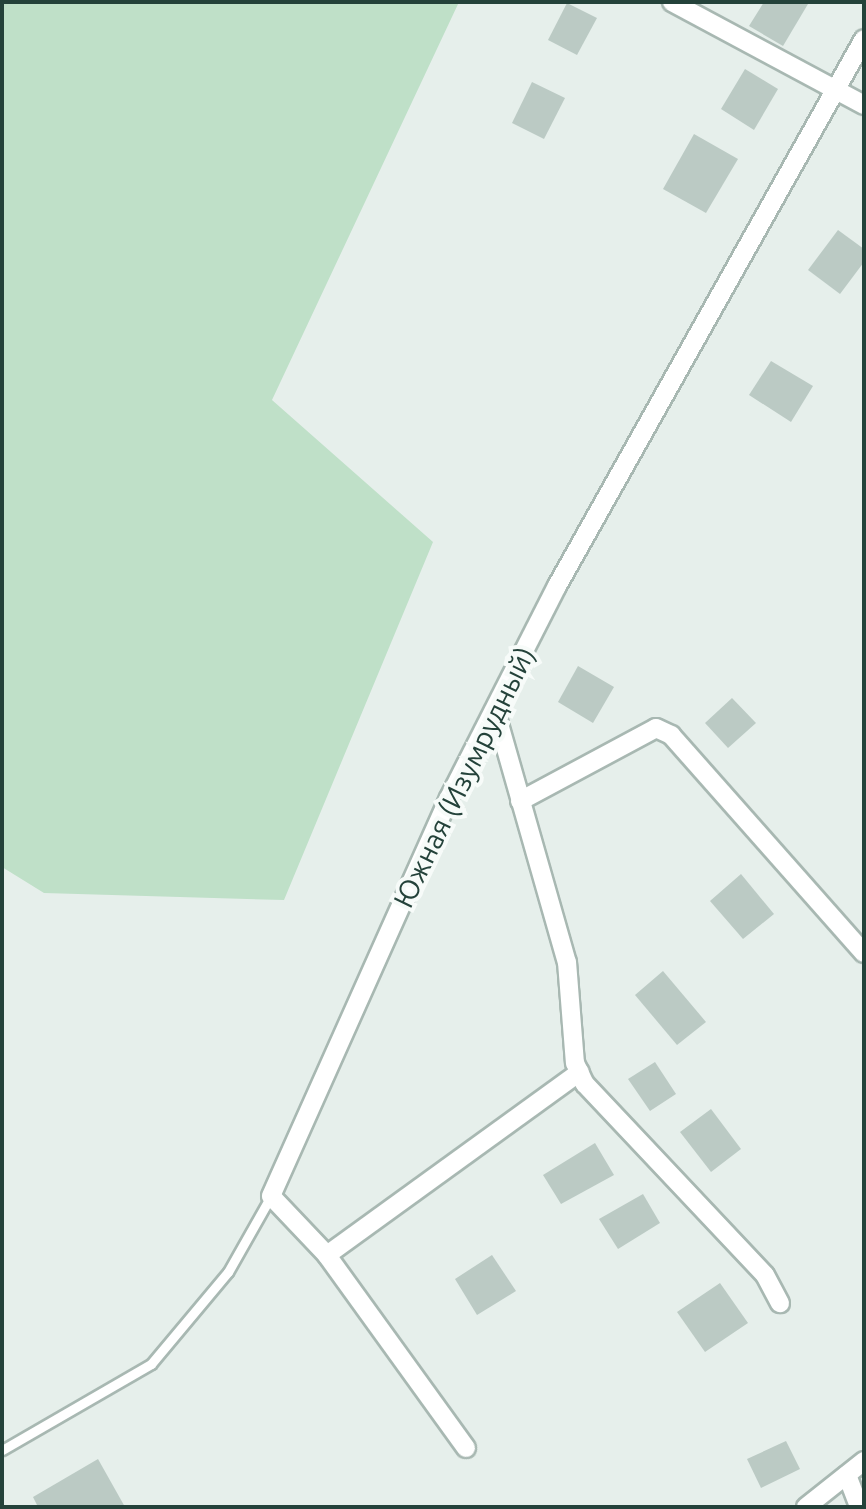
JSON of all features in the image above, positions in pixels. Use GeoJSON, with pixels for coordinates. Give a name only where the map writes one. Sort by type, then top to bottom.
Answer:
{"type":"FeatureCollection","features":[{"type":"Feature","properties":{"kind":"street"},"geometry":{"type":"LineString","coordinates":[[672,2],[864,105]]}},
{"type":"Feature","properties":{"kind":"street","name":"Южная (Изумрудный)"},"geometry":{"type":"LineString","coordinates":[[271,1196],[495,710],[557,586],[833,86],[864,39]]}},
{"type":"Feature","properties":{"kind":"street"},"geometry":{"type":"LineString","coordinates":[[495,710],[567,962],[580,1072],[765,1275],[780,1303]]}},
{"type":"Feature","properties":{"kind":"street"},"geometry":{"type":"LineString","coordinates":[[520,801],[656,728],[671,735],[864,953]]}},
{"type":"Feature","properties":{"kind":"street"},"geometry":{"type":"LineString","coordinates":[[327,1255],[580,1072]]}},
{"type":"Feature","properties":{"kind":"street"},"geometry":{"type":"LineString","coordinates":[[271,1196],[327,1255],[466,1448]]}},
{"type":"Feature","properties":{"kind":"street"},"geometry":{"type":"LineString","coordinates":[[806,1507],[864,1461]]}},
{"type":"Feature","properties":{"kind":"street"},"geometry":{"type":"LineString","coordinates":[[847,1475],[859,1507]]}},
{"type":"Feature","properties":{"kind":"lane","name":"Южная (Изумрудный)"},"geometry":{"type":"LineString","coordinates":[[2,1450],[151,1364],[228,1272],[271,1196]]}},
{"type":"Feature","properties":{"kind":"green space"},"geometry":{"type":"Polygon","coordinates":[[[2,2],[459,2],[272,400],[433,542],[284,900],[44,893],[2,867],[2,2]]]}},
{"type":"Feature","properties":{"kind":"building"},"geometry":{"type":"Polygon","coordinates":[[[764,2],[808,4],[783,46],[749,26],[764,2]]]}},
{"type":"Feature","properties":{"kind":"building"},"geometry":{"type":"Polygon","coordinates":[[[567,3],[597,18],[577,55],[548,40],[567,3]]]}},
{"type":"Feature","properties":{"kind":"building"},"geometry":{"type":"Polygon","coordinates":[[[745,69],[778,89],[754,130],[721,109],[745,69]]]}},
{"type":"Feature","properties":{"kind":"building"},"geometry":{"type":"Polygon","coordinates":[[[532,82],[565,98],[544,139],[512,123],[532,82]]]}},
{"type":"Feature","properties":{"kind":"building"},"geometry":{"type":"Polygon","coordinates":[[[694,134],[738,159],[706,213],[663,189],[694,134]]]}},
{"type":"Feature","properties":{"kind":"building"},"geometry":{"type":"Polygon","coordinates":[[[838,230],[864,249],[864,262],[840,294],[808,270],[838,230]]]}},
{"type":"Feature","properties":{"kind":"building"},"geometry":{"type":"Polygon","coordinates":[[[771,361],[813,386],[791,422],[749,395],[771,361]]]}},
{"type":"Feature","properties":{"kind":"building"},"geometry":{"type":"Polygon","coordinates":[[[578,666],[614,687],[593,723],[558,702],[578,666]]]}},
{"type":"Feature","properties":{"kind":"building"},"geometry":{"type":"Polygon","coordinates":[[[732,698],[756,723],[728,748],[705,723],[732,698]]]}},
{"type":"Feature","properties":{"kind":"building"},"geometry":{"type":"Polygon","coordinates":[[[741,874],[774,914],[743,939],[710,901],[741,874]]]}},
{"type":"Feature","properties":{"kind":"building"},"geometry":{"type":"Polygon","coordinates":[[[663,971],[706,1022],[677,1045],[635,995],[663,971]]]}},
{"type":"Feature","properties":{"kind":"building"},"geometry":{"type":"Polygon","coordinates":[[[655,1062],[676,1094],[650,1111],[628,1079],[655,1062]]]}},
{"type":"Feature","properties":{"kind":"building"},"geometry":{"type":"Polygon","coordinates":[[[711,1109],[741,1149],[711,1172],[680,1132],[711,1109]]]}},
{"type":"Feature","properties":{"kind":"building"},"geometry":{"type":"Polygon","coordinates":[[[595,1143],[614,1175],[561,1204],[543,1175],[595,1143]]]}},
{"type":"Feature","properties":{"kind":"building"},"geometry":{"type":"Polygon","coordinates":[[[643,1194],[660,1223],[618,1249],[599,1219],[643,1194]]]}},
{"type":"Feature","properties":{"kind":"building"},"geometry":{"type":"Polygon","coordinates":[[[492,1255],[516,1291],[477,1315],[455,1279],[492,1255]]]}},
{"type":"Feature","properties":{"kind":"building"},"geometry":{"type":"Polygon","coordinates":[[[720,1283],[748,1323],[705,1352],[677,1312],[720,1283]]]}},
{"type":"Feature","properties":{"kind":"building"},"geometry":{"type":"Polygon","coordinates":[[[786,1441],[800,1469],[761,1488],[747,1459],[786,1441]]]}},
{"type":"Feature","properties":{"kind":"building"},"geometry":{"type":"Polygon","coordinates":[[[98,1459],[125,1507],[38,1507],[33,1497],[98,1459]]]}}]}
